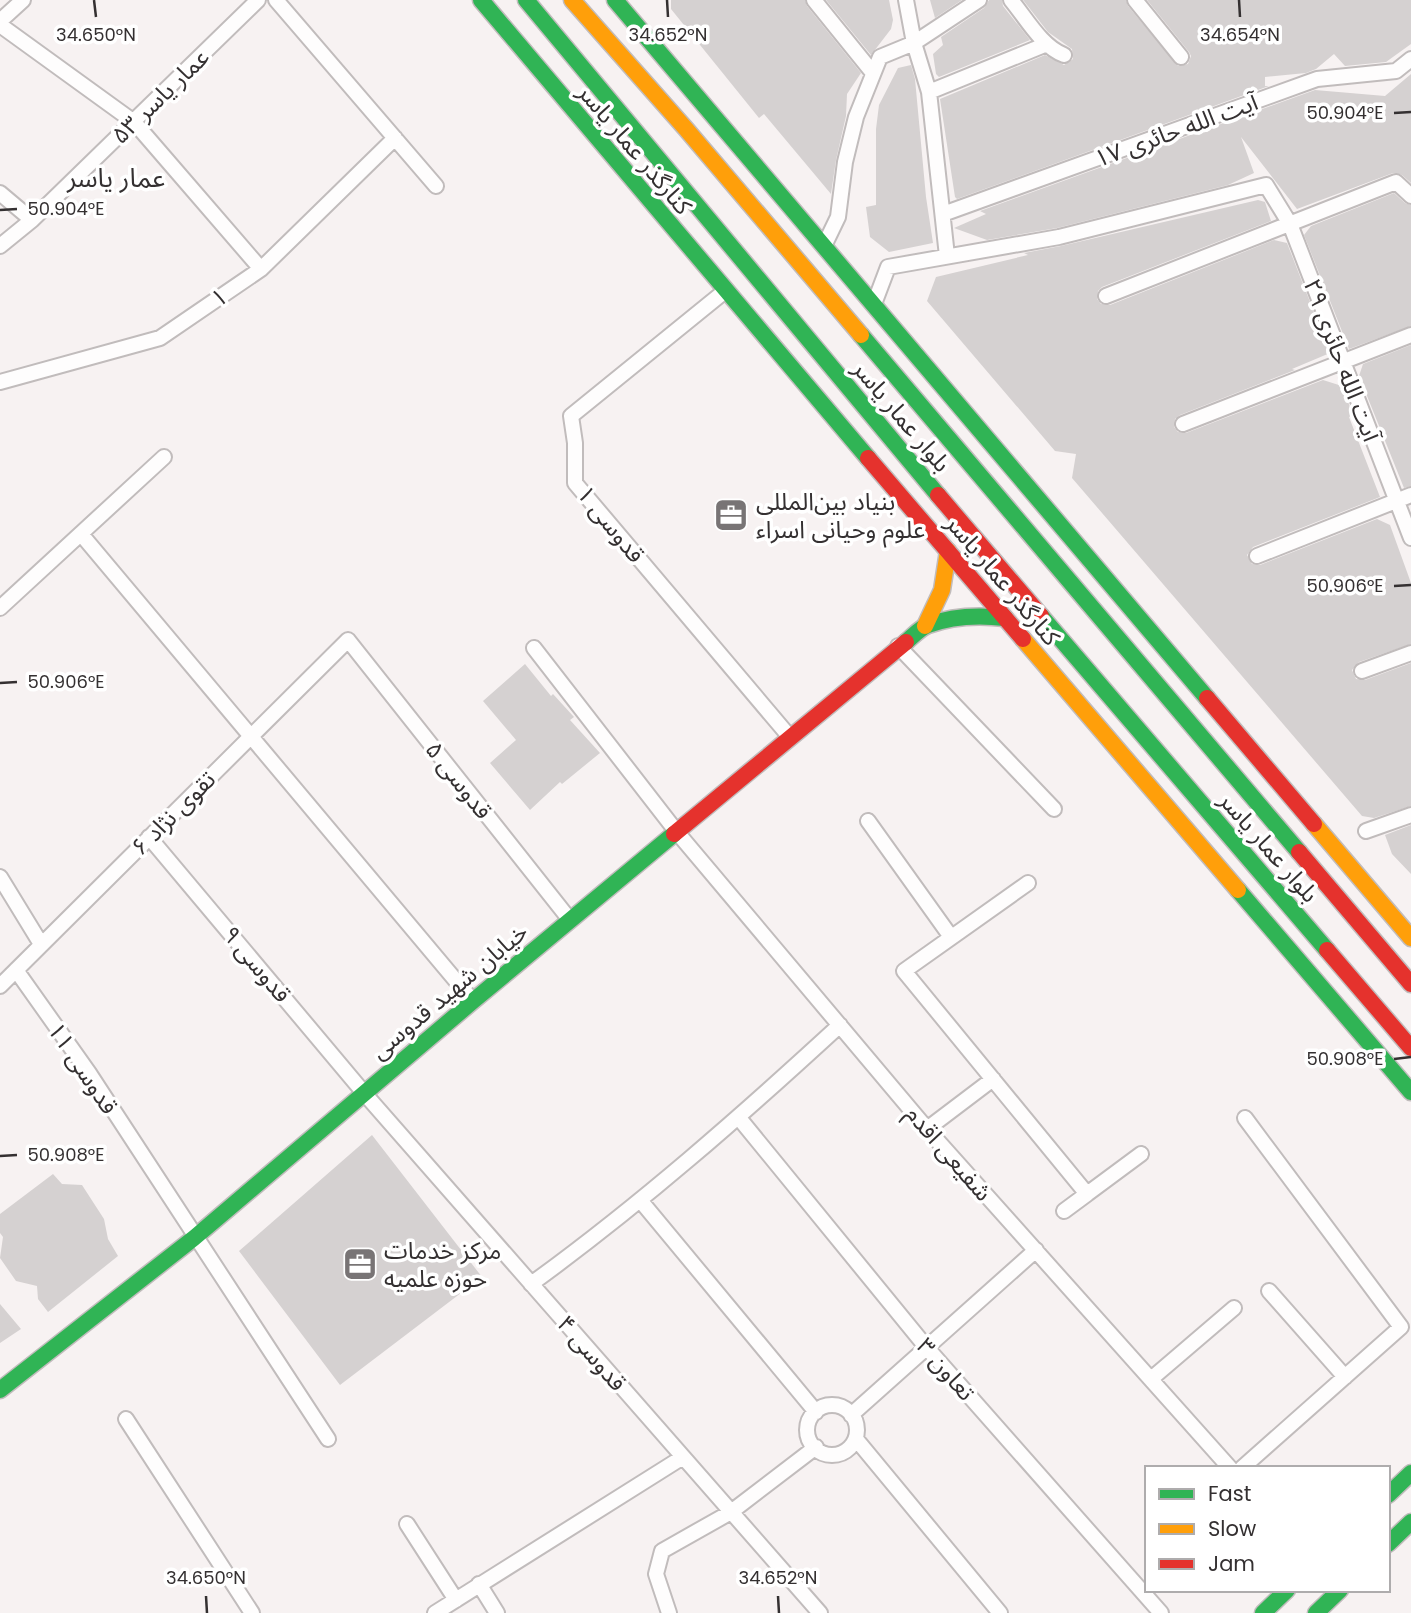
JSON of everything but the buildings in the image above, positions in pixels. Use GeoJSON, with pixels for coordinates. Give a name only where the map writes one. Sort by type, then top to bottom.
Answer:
{"type":"FeatureCollection","features":[{"type":"Feature","properties":{"kind":"main road","name":"کنارگذر عمار یاسر"},"geometry":{"type":"LineString","coordinates":[[481,0],[725,291],[1411,1092]]}},
{"type":"Feature","properties":{"kind":"main road","name":"بلوار عمار یاسر"},"geometry":{"type":"LineString","coordinates":[[526,0],[913,466],[1411,1048]]}},
{"type":"Feature","properties":{"kind":"main road","name":"بلوار عمار یاسر"},"geometry":{"type":"LineString","coordinates":[[572,0],[635,70],[1411,984]]}},
{"type":"Feature","properties":{"kind":"main road"},"geometry":{"type":"LineString","coordinates":[[615,0],[1405,927],[1411,938]]}},
{"type":"Feature","properties":{"kind":"main road"},"geometry":{"type":"LineString","coordinates":[[635,70],[731,137]]}},
{"type":"Feature","properties":{"kind":"main road"},"geometry":{"type":"LineString","coordinates":[[750,267],[806,385]]}},
{"type":"Feature","properties":{"kind":"main road"},"geometry":{"type":"LineString","coordinates":[[985,484],[1009,464]]}},
{"type":"Feature","properties":{"kind":"main road"},"geometry":{"type":"LineString","coordinates":[[925,626],[942,594],[948,575],[948,551]]}},
{"type":"Feature","properties":{"kind":"main road"},"geometry":{"type":"LineString","coordinates":[[925,626],[968,616],[1005,618]]}},
{"type":"Feature","properties":{"kind":"main road","name":"خیابان شهید قدوسی"},"geometry":{"type":"LineString","coordinates":[[0,1390],[194,1237],[473,1000],[925,626]]}},
{"type":"Feature","properties":{"kind":"main road"},"geometry":{"type":"LineString","coordinates":[[1390,1492],[1411,1473]]}},
{"type":"Feature","properties":{"kind":"main road"},"geometry":{"type":"LineString","coordinates":[[1390,1542],[1411,1522]]}},
{"type":"Feature","properties":{"kind":"main road"},"geometry":{"type":"LineString","coordinates":[[1263,1613],[1285,1592]]}},
{"type":"Feature","properties":{"kind":"main road"},"geometry":{"type":"LineString","coordinates":[[1316,1613],[1338,1592]]}},
{"type":"Feature","properties":{"kind":"street"},"geometry":{"type":"LineString","coordinates":[[23,0],[0,23],[134,122],[261,269]]}},
{"type":"Feature","properties":{"kind":"street","name":"عمار یاسر ۵۳"},"geometry":{"type":"LineString","coordinates":[[0,246],[32,220],[258,0]]}},
{"type":"Feature","properties":{"kind":"street"},"geometry":{"type":"LineString","coordinates":[[276,0],[436,186]]}},
{"type":"Feature","properties":{"kind":"street"},"geometry":{"type":"LineString","coordinates":[[814,0],[873,73]]}},
{"type":"Feature","properties":{"kind":"street"},"geometry":{"type":"LineString","coordinates":[[874,304],[888,267],[947,257],[929,92],[914,43],[906,0]]}},
{"type":"Feature","properties":{"kind":"street"},"geometry":{"type":"LineString","coordinates":[[824,246],[838,217],[845,162],[856,117],[880,57],[914,43],[979,0]]}},
{"type":"Feature","properties":{"kind":"street"},"geometry":{"type":"LineString","coordinates":[[1011,0],[1047,44],[1064,55]]}},
{"type":"Feature","properties":{"kind":"street"},"geometry":{"type":"LineString","coordinates":[[1135,0],[1181,57]]}},
{"type":"Feature","properties":{"kind":"street"},"geometry":{"type":"LineString","coordinates":[[929,92],[1047,44]]}},
{"type":"Feature","properties":{"kind":"street","name":"آیت الله حائری ۱۷"},"geometry":{"type":"LineString","coordinates":[[943,214],[1317,79],[1396,71],[1411,59]]}},
{"type":"Feature","properties":{"kind":"street","name":"۱"},"geometry":{"type":"LineString","coordinates":[[0,382],[160,338],[261,269],[395,138]]}},
{"type":"Feature","properties":{"kind":"street"},"geometry":{"type":"LineString","coordinates":[[1106,296],[1396,182],[1411,196]]}},
{"type":"Feature","properties":{"kind":"street","name":"آیت الله حائری ۲۹"},"geometry":{"type":"LineString","coordinates":[[947,257],[1059,237],[1266,185],[1290,225],[1342,362],[1404,497],[1411,538]]}},
{"type":"Feature","properties":{"kind":"street"},"geometry":{"type":"LineString","coordinates":[[0,193],[32,220]]}},
{"type":"Feature","properties":{"kind":"street","name":"قدوسی ۱"},"geometry":{"type":"LineString","coordinates":[[725,291],[571,416],[575,443],[575,482],[789,736]]}},
{"type":"Feature","properties":{"kind":"street"},"geometry":{"type":"LineString","coordinates":[[1183,424],[1411,335]]}},
{"type":"Feature","properties":{"kind":"street"},"geometry":{"type":"LineString","coordinates":[[0,608],[164,457]]}},
{"type":"Feature","properties":{"kind":"street"},"geometry":{"type":"LineString","coordinates":[[1257,556],[1404,497]]}},
{"type":"Feature","properties":{"kind":"street"},"geometry":{"type":"LineString","coordinates":[[81,534],[473,1000]]}},
{"type":"Feature","properties":{"kind":"street","name":"تقوی نژاد ۶"},"geometry":{"type":"LineString","coordinates":[[0,986],[348,640]]}},
{"type":"Feature","properties":{"kind":"street","name":"قدوسی ۵"},"geometry":{"type":"LineString","coordinates":[[348,640],[570,919]]}},
{"type":"Feature","properties":{"kind":"street"},"geometry":{"type":"LineString","coordinates":[[898,646],[1054,809]]}},
{"type":"Feature","properties":{"kind":"street","name":"شفیعی اقدم"},"geometry":{"type":"LineString","coordinates":[[534,648],[676,831],[928,1129],[1228,1466]]}},
{"type":"Feature","properties":{"kind":"street"},"geometry":{"type":"LineString","coordinates":[[1362,671],[1411,653]]}},
{"type":"Feature","properties":{"kind":"street"},"geometry":{"type":"LineString","coordinates":[[1366,831],[1411,815]]}},
{"type":"Feature","properties":{"kind":"street"},"geometry":{"type":"LineString","coordinates":[[868,821],[951,937]]}},
{"type":"Feature","properties":{"kind":"street","name":"قدوسی ۹"},"geometry":{"type":"LineString","coordinates":[[149,837],[364,1093]]}},
{"type":"Feature","properties":{"kind":"street"},"geometry":{"type":"LineString","coordinates":[[0,877],[41,944]]}},
{"type":"Feature","properties":{"kind":"street"},"geometry":{"type":"LineString","coordinates":[[1028,883],[904,971],[1087,1194]]}},
{"type":"Feature","properties":{"kind":"street","name":"قدوسی ۱۱"},"geometry":{"type":"LineString","coordinates":[[16,970],[89,1073],[328,1439]]}},
{"type":"Feature","properties":{"kind":"street"},"geometry":{"type":"LineString","coordinates":[[531,1284],[640,1200],[739,1118],[840,1025]]}},
{"type":"Feature","properties":{"kind":"street"},"geometry":{"type":"LineString","coordinates":[[928,1129],[993,1079]]}},
{"type":"Feature","properties":{"kind":"street","name":"قدوسی ۴"},"geometry":{"type":"LineString","coordinates":[[364,1093],[820,1613]]}},
{"type":"Feature","properties":{"kind":"street","name":"تعاون ۳"},"geometry":{"type":"LineString","coordinates":[[739,1118],[927,1348],[1161,1613]]}},
{"type":"Feature","properties":{"kind":"street"},"geometry":{"type":"LineString","coordinates":[[1244,1466],[1401,1327],[1245,1118]]}},
{"type":"Feature","properties":{"kind":"street"},"geometry":{"type":"LineString","coordinates":[[1064,1211],[1140,1154]]}},
{"type":"Feature","properties":{"kind":"street"},"geometry":{"type":"LineString","coordinates":[[640,1200],[816,1412]]}},
{"type":"Feature","properties":{"kind":"street"},"geometry":{"type":"LineString","coordinates":[[851,1415],[1036,1250]]}},
{"type":"Feature","properties":{"kind":"street"},"geometry":{"type":"LineString","coordinates":[[1269,1291],[1345,1377]]}},
{"type":"Feature","properties":{"kind":"street"},"geometry":{"type":"LineString","coordinates":[[1151,1379],[1234,1308]]}},
{"type":"Feature","properties":{"kind":"street"},"geometry":{"type":"LineString","coordinates":[[856,1439],[846,1451],[838,1455],[822,1453],[810,1442],[807,1426],[810,1418],[822,1407],[830,1405],[846,1409],[856,1422],[856,1439],[1000,1613]]}},
{"type":"Feature","properties":{"kind":"street"},"geometry":{"type":"LineString","coordinates":[[126,1419],[251,1613]]}},
{"type":"Feature","properties":{"kind":"street"},"geometry":{"type":"LineString","coordinates":[[670,1613],[656,1574],[662,1551],[731,1512],[816,1447]]}},
{"type":"Feature","properties":{"kind":"street"},"geometry":{"type":"LineString","coordinates":[[435,1613],[683,1457]]}},
{"type":"Feature","properties":{"kind":"street"},"geometry":{"type":"LineString","coordinates":[[407,1524],[456,1600]]}},
{"type":"Feature","properties":{"kind":"street"},"geometry":{"type":"LineString","coordinates":[[479,1584],[497,1613]]}},
{"type":"Feature","properties":{"kind":"traffic: fast"},"geometry":{"type":"LineString","coordinates":[[481,0],[868,458]]}},
{"type":"Feature","properties":{"kind":"traffic: fast"},"geometry":{"type":"LineString","coordinates":[[526,0],[938,495]]}},
{"type":"Feature","properties":{"kind":"traffic: fast"},"geometry":{"type":"LineString","coordinates":[[615,0],[1207,698]]}},
{"type":"Feature","properties":{"kind":"traffic: fast"},"geometry":{"type":"LineString","coordinates":[[861,335],[1299,852]]}},
{"type":"Feature","properties":{"kind":"traffic: fast"},"geometry":{"type":"LineString","coordinates":[[1041,616],[1327,950]]}},
{"type":"Feature","properties":{"kind":"traffic: fast"},"geometry":{"type":"LineString","coordinates":[[906,642],[925,626],[937,622],[956,618],[1005,618]]}},
{"type":"Feature","properties":{"kind":"traffic: fast"},"geometry":{"type":"LineString","coordinates":[[0,1390],[194,1238],[674,834]]}},
{"type":"Feature","properties":{"kind":"traffic: fast"},"geometry":{"type":"LineString","coordinates":[[1238,890],[1411,1092]]}},
{"type":"Feature","properties":{"kind":"traffic: fast"},"geometry":{"type":"LineString","coordinates":[[1390,1493],[1411,1473]]}},
{"type":"Feature","properties":{"kind":"traffic: fast"},"geometry":{"type":"LineString","coordinates":[[1390,1542],[1411,1522]]}},
{"type":"Feature","properties":{"kind":"traffic: fast"},"geometry":{"type":"LineString","coordinates":[[1263,1613],[1285,1592]]}},
{"type":"Feature","properties":{"kind":"traffic: fast"},"geometry":{"type":"LineString","coordinates":[[1316,1613],[1338,1592]]}},
{"type":"Feature","properties":{"kind":"traffic: slow"},"geometry":{"type":"LineString","coordinates":[[572,0],[861,335]]}},
{"type":"Feature","properties":{"kind":"traffic: slow"},"geometry":{"type":"LineString","coordinates":[[925,626],[942,590],[948,551]]}},
{"type":"Feature","properties":{"kind":"traffic: slow"},"geometry":{"type":"LineString","coordinates":[[1023,639],[1238,890]]}},
{"type":"Feature","properties":{"kind":"traffic: slow"},"geometry":{"type":"LineString","coordinates":[[1314,824],[1411,938]]}},
{"type":"Feature","properties":{"kind":"traffic: jam"},"geometry":{"type":"LineString","coordinates":[[868,458],[1023,639]]}},
{"type":"Feature","properties":{"kind":"traffic: jam"},"geometry":{"type":"LineString","coordinates":[[938,495],[1041,616]]}},
{"type":"Feature","properties":{"kind":"traffic: jam"},"geometry":{"type":"LineString","coordinates":[[674,834],[906,642]]}},
{"type":"Feature","properties":{"kind":"traffic: jam"},"geometry":{"type":"LineString","coordinates":[[1207,698],[1314,824]]}},
{"type":"Feature","properties":{"kind":"traffic: jam"},"geometry":{"type":"LineString","coordinates":[[1299,852],[1411,984]]}},
{"type":"Feature","properties":{"kind":"traffic: jam"},"geometry":{"type":"LineString","coordinates":[[1327,950],[1411,1048]]}},
{"type":"Feature","properties":{"kind":"place","name":"بنیاد بین‌المللی علوم وحیانی اسراء"},"geometry":{"type":"Point","coordinates":[731,515]}},
{"type":"Feature","properties":{"kind":"place","name":"مرکز خدمات حوزه علمیه"},"geometry":{"type":"Point","coordinates":[360,1264]}},
{"type":"Feature","properties":{"kind":"district","name":"عمار یاسر"},"geometry":{"type":"Point","coordinates":[116,178]}}]}
